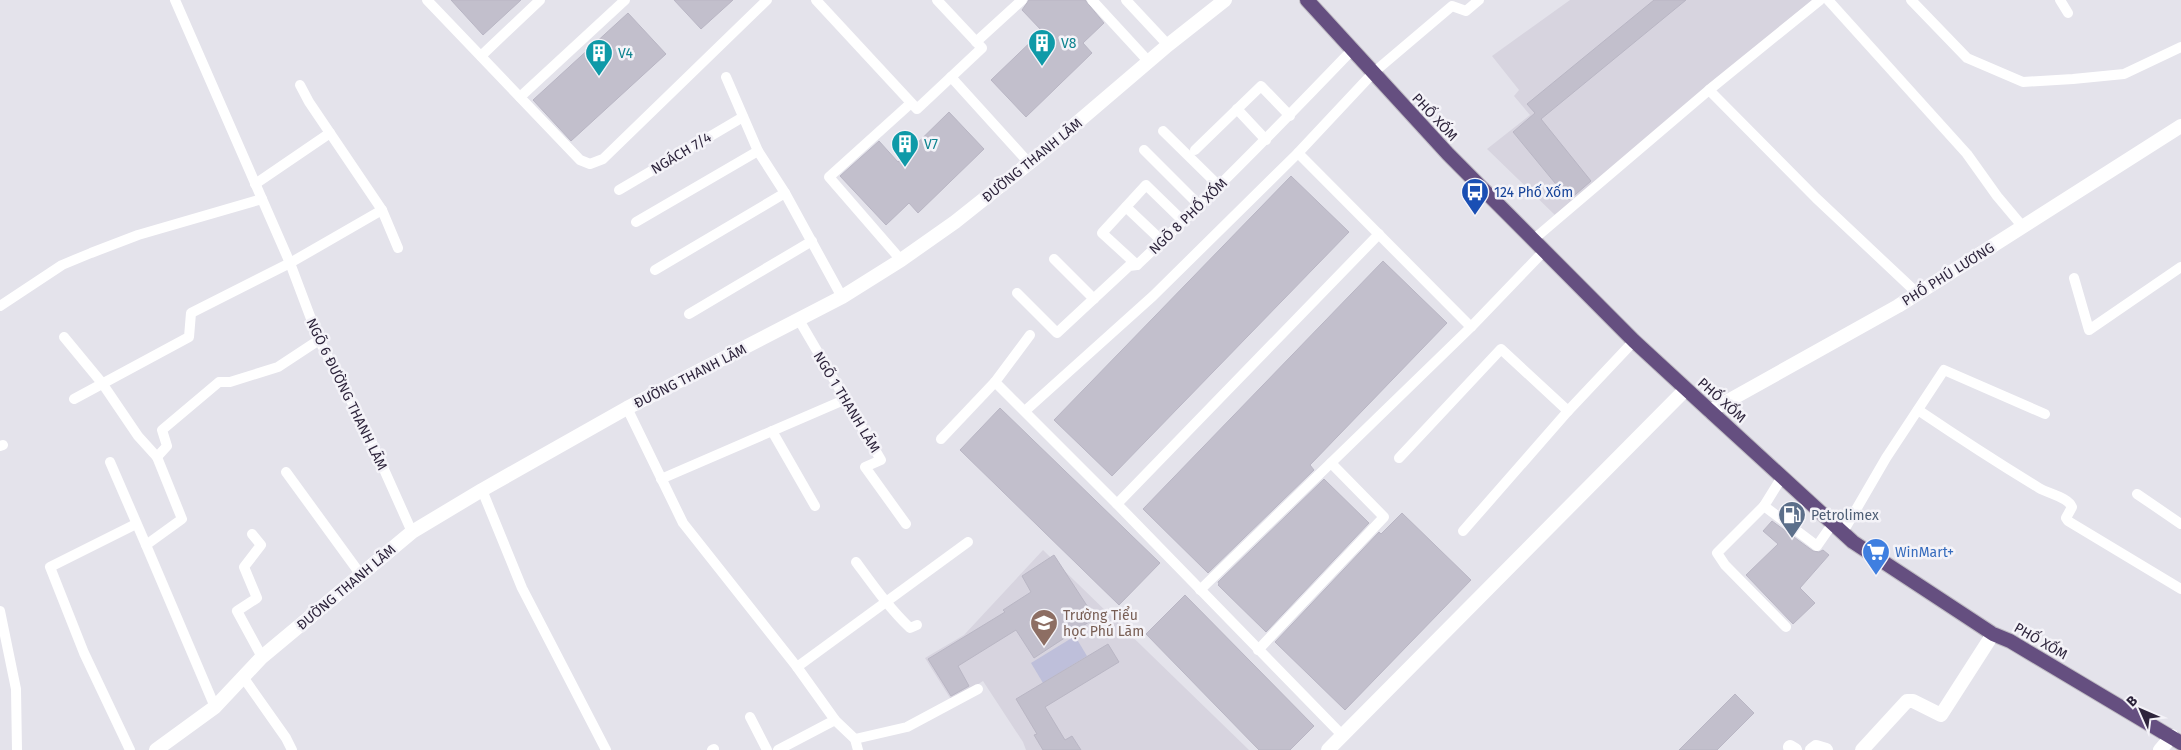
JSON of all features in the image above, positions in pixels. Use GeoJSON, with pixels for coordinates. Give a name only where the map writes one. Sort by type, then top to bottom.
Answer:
{"type":"FeatureCollection","features":[{"type":"Feature","properties":{"kind":"highway","name":"PHỐ XỐM"},"geometry":{"type":"LineString","coordinates":[[1307,0],[1448,154],[1634,340],[1853,542],[1993,634],[2010,640],[2176,739]]}},
{"type":"Feature","properties":{"kind":"street","name":"ĐƯỜNG THANH LÃM"},"geometry":{"type":"LineString","coordinates":[[156,750],[215,707],[262,657],[412,532],[627,408],[799,320],[901,260],[955,222],[1030,163],[1168,45],[1225,0]]}},
{"type":"Feature","properties":{"kind":"street","name":"PHỐ PHÚ LƯƠNG"},"geometry":{"type":"LineString","coordinates":[[1710,411],[1917,293],[2181,126]]}},
{"type":"Feature","properties":{"kind":"street"},"geometry":{"type":"LineString","coordinates":[[1328,750],[1686,389]]}},
{"type":"Feature","properties":{"kind":"street"},"geometry":{"type":"LineString","coordinates":[[1864,749],[1907,701],[1913,700],[1941,715],[1993,634]]}},
{"type":"Feature","properties":{"kind":"street"},"geometry":{"type":"LineString","coordinates":[[2160,750],[2176,739]]}},
{"type":"Feature","properties":{"kind":"street"},"geometry":{"type":"LineString","coordinates":[[1812,750],[1816,747],[1826,750]]}},
{"type":"Feature","properties":{"kind":"lane","name":"NGÕ 6 ĐƯỜNG THANH LÃM"},"geometry":{"type":"LineString","coordinates":[[175,0],[290,262],[319,340],[365,428],[412,532]]}},
{"type":"Feature","properties":{"kind":"lane"},"geometry":{"type":"LineString","coordinates":[[427,0],[580,160],[590,164],[596,163],[767,0]]}},
{"type":"Feature","properties":{"kind":"lane"},"geometry":{"type":"LineString","coordinates":[[481,56],[540,0]]}},
{"type":"Feature","properties":{"kind":"lane"},"geometry":{"type":"LineString","coordinates":[[520,97],[625,0]]}},
{"type":"Feature","properties":{"kind":"lane"},"geometry":{"type":"LineString","coordinates":[[816,0],[917,109],[982,48],[937,0]]}},
{"type":"Feature","properties":{"kind":"lane"},"geometry":{"type":"LineString","coordinates":[[976,42],[1022,0]]}},
{"type":"Feature","properties":{"kind":"lane"},"geometry":{"type":"LineString","coordinates":[[1092,0],[1149,62]]}},
{"type":"Feature","properties":{"kind":"lane"},"geometry":{"type":"LineString","coordinates":[[1126,0],[1168,45]]}},
{"type":"Feature","properties":{"kind":"lane"},"geometry":{"type":"LineString","coordinates":[[1026,411],[1153,296],[1298,153],[1373,73],[1452,6],[1466,11],[1479,0]]}},
{"type":"Feature","properties":{"kind":"lane"},"geometry":{"type":"LineString","coordinates":[[1534,239],[1708,90],[1820,0]]}},
{"type":"Feature","properties":{"kind":"lane"},"geometry":{"type":"LineString","coordinates":[[1828,0],[1967,154],[1997,196],[2023,227]]}},
{"type":"Feature","properties":{"kind":"lane"},"geometry":{"type":"LineString","coordinates":[[1911,0],[1967,58],[2023,82],[2124,74],[2181,47]]}},
{"type":"Feature","properties":{"kind":"lane"},"geometry":{"type":"LineString","coordinates":[[2060,0],[2068,13]]}},
{"type":"Feature","properties":{"kind":"lane","name":"NGÕ 8 PHỐ XỐM"},"geometry":{"type":"LineString","coordinates":[[1017,293],[1058,332],[1129,266],[1138,265],[1163,242],[1290,116],[1352,50]]}},
{"type":"Feature","properties":{"kind":"lane"},"geometry":{"type":"LineString","coordinates":[[726,77],[758,151],[785,193],[842,296]]}},
{"type":"Feature","properties":{"kind":"lane"},"geometry":{"type":"LineString","coordinates":[[951,77],[1030,163]]}},
{"type":"Feature","properties":{"kind":"lane"},"geometry":{"type":"LineString","coordinates":[[300,85],[309,102],[382,210],[398,248]]}},
{"type":"Feature","properties":{"kind":"lane"},"geometry":{"type":"LineString","coordinates":[[1195,150],[1261,86],[1290,116]]}},
{"type":"Feature","properties":{"kind":"lane"},"geometry":{"type":"LineString","coordinates":[[1708,90],[1816,198],[1917,293]]}},
{"type":"Feature","properties":{"kind":"lane"},"geometry":{"type":"LineString","coordinates":[[901,260],[829,177],[910,102]]}},
{"type":"Feature","properties":{"kind":"lane"},"geometry":{"type":"LineString","coordinates":[[1237,109],[1266,140]]}},
{"type":"Feature","properties":{"kind":"lane","name":"NGÁCH 7/4"},"geometry":{"type":"LineString","coordinates":[[619,190],[743,116]]}},
{"type":"Feature","properties":{"kind":"lane"},"geometry":{"type":"LineString","coordinates":[[1163,131],[1218,186]]}},
{"type":"Feature","properties":{"kind":"lane"},"geometry":{"type":"LineString","coordinates":[[255,184],[330,133]]}},
{"type":"Feature","properties":{"kind":"lane"},"geometry":{"type":"LineString","coordinates":[[1144,150],[1200,205]]}},
{"type":"Feature","properties":{"kind":"lane"},"geometry":{"type":"LineString","coordinates":[[636,222],[758,151]]}},
{"type":"Feature","properties":{"kind":"lane"},"geometry":{"type":"LineString","coordinates":[[1298,153],[1471,327]]}},
{"type":"Feature","properties":{"kind":"lane"},"geometry":{"type":"LineString","coordinates":[[1138,265],[1102,233],[1146,185],[1183,221]]}},
{"type":"Feature","properties":{"kind":"lane"},"geometry":{"type":"LineString","coordinates":[[655,270],[785,193]]}},
{"type":"Feature","properties":{"kind":"lane"},"geometry":{"type":"LineString","coordinates":[[0,306],[62,265],[84,256],[138,235],[262,199]]}},
{"type":"Feature","properties":{"kind":"lane"},"geometry":{"type":"LineString","coordinates":[[1126,207],[1163,242]]}},
{"type":"Feature","properties":{"kind":"lane"},"geometry":{"type":"LineString","coordinates":[[74,398],[189,337],[191,314],[290,262],[382,210]]}},
{"type":"Feature","properties":{"kind":"lane"},"geometry":{"type":"LineString","coordinates":[[1117,504],[1379,234]]}},
{"type":"Feature","properties":{"kind":"lane"},"geometry":{"type":"LineString","coordinates":[[689,314],[812,241]]}},
{"type":"Feature","properties":{"kind":"lane"},"geometry":{"type":"LineString","coordinates":[[1200,590],[1471,327],[1545,250]]}},
{"type":"Feature","properties":{"kind":"lane"},"geometry":{"type":"LineString","coordinates":[[1054,259],[1094,299]]}},
{"type":"Feature","properties":{"kind":"lane"},"geometry":{"type":"LineString","coordinates":[[2074,278],[2089,330],[2181,267]]}},
{"type":"Feature","properties":{"kind":"lane","name":"NGÕ 1 THANH LÃM"},"geometry":{"type":"LineString","coordinates":[[799,320],[844,400],[881,460],[865,467],[906,524]]}},
{"type":"Feature","properties":{"kind":"lane"},"geometry":{"type":"LineString","coordinates":[[941,439],[996,382],[1030,335]]}},
{"type":"Feature","properties":{"kind":"lane"},"geometry":{"type":"LineString","coordinates":[[64,337],[102,383],[138,436],[157,457],[182,519],[146,545]]}},
{"type":"Feature","properties":{"kind":"lane"},"geometry":{"type":"LineString","coordinates":[[157,457],[167,446],[162,430],[219,382],[230,382],[278,366],[319,340]]}},
{"type":"Feature","properties":{"kind":"lane"},"geometry":{"type":"LineString","coordinates":[[1463,531],[1568,411],[1634,340]]}},
{"type":"Feature","properties":{"kind":"lane"},"geometry":{"type":"LineString","coordinates":[[1399,458],[1501,348],[1568,411]]}},
{"type":"Feature","properties":{"kind":"lane"},"geometry":{"type":"LineString","coordinates":[[1764,506],[1817,546],[1838,527],[1944,370],[2045,414]]}},
{"type":"Feature","properties":{"kind":"lane"},"geometry":{"type":"LineString","coordinates":[[996,382],[1343,736]]}},
{"type":"Feature","properties":{"kind":"lane"},"geometry":{"type":"LineString","coordinates":[[662,479],[844,400]]}},
{"type":"Feature","properties":{"kind":"lane"},"geometry":{"type":"LineString","coordinates":[[627,408],[683,523],[797,667],[835,720],[855,739],[858,750]]}},
{"type":"Feature","properties":{"kind":"lane"},"geometry":{"type":"LineString","coordinates":[[1918,410],[2001,466],[2046,492],[2068,501],[2072,507],[2066,518],[2068,521],[2181,589]]}},
{"type":"Feature","properties":{"kind":"lane"},"geometry":{"type":"LineString","coordinates":[[772,430],[816,506]]}},
{"type":"Feature","properties":{"kind":"lane"},"geometry":{"type":"LineString","coordinates":[[110,462],[215,707]]}},
{"type":"Feature","properties":{"kind":"lane"},"geometry":{"type":"LineString","coordinates":[[1258,650],[1384,518],[1331,463]]}},
{"type":"Feature","properties":{"kind":"lane"},"geometry":{"type":"LineString","coordinates":[[286,472],[361,575]]}},
{"type":"Feature","properties":{"kind":"lane"},"geometry":{"type":"LineString","coordinates":[[1782,477],[1764,506],[1717,553],[1734,575],[1786,627]]}},
{"type":"Feature","properties":{"kind":"lane"},"geometry":{"type":"LineString","coordinates":[[482,490],[522,588],[606,750]]}},
{"type":"Feature","properties":{"kind":"lane"},"geometry":{"type":"LineString","coordinates":[[2137,494],[2181,524]]}},
{"type":"Feature","properties":{"kind":"lane"},"geometry":{"type":"LineString","coordinates":[[130,750],[84,653],[50,567],[136,524]]}},
{"type":"Feature","properties":{"kind":"lane"},"geometry":{"type":"LineString","coordinates":[[252,534],[261,545],[244,567],[257,598],[237,610],[262,657]]}},
{"type":"Feature","properties":{"kind":"lane"},"geometry":{"type":"LineString","coordinates":[[797,667],[968,542]]}},
{"type":"Feature","properties":{"kind":"lane"},"geometry":{"type":"LineString","coordinates":[[856,562],[885,602],[910,628],[917,625]]}},
{"type":"Feature","properties":{"kind":"lane"},"geometry":{"type":"LineString","coordinates":[[0,611],[16,689],[17,750]]}},
{"type":"Feature","properties":{"kind":"lane"},"geometry":{"type":"LineString","coordinates":[[242,677],[286,738],[292,750]]}},
{"type":"Feature","properties":{"kind":"lane"},"geometry":{"type":"LineString","coordinates":[[855,739],[907,727],[978,689]]}},
{"type":"Feature","properties":{"kind":"lane"},"geometry":{"type":"LineString","coordinates":[[750,717],[767,750]]}},
{"type":"Feature","properties":{"kind":"lane"},"geometry":{"type":"LineString","coordinates":[[778,750],[835,720]]}},
{"type":"Feature","properties":{"kind":"shaded area"},"geometry":{"type":"Polygon","coordinates":[[[1570,0],[1812,0],[1555,215],[1487,149],[1530,115],[1514,96],[1519,90],[1492,56],[1570,0]]]}},
{"type":"Feature","properties":{"kind":"shaded area","name":"Trường Tiểu học Phú Lãm"},"geometry":{"type":"Polygon","coordinates":[[[1043,550],[1249,750],[1026,750],[1023,742],[983,681],[952,701],[925,658],[964,635],[1043,550]]]}},
{"type":"Feature","properties":{"kind":"shaded area"},"geometry":{"type":"Polygon","coordinates":[[[1075,636],[1087,656],[1043,683],[1031,663],[1075,636]]]}},
{"type":"Feature","properties":{"kind":"building"},"geometry":{"type":"Polygon","coordinates":[[[451,0],[521,0],[483,35],[451,0]]]}},
{"type":"Feature","properties":{"kind":"building"},"geometry":{"type":"Polygon","coordinates":[[[674,0],[733,0],[701,29],[674,0]]]}},
{"type":"Feature","properties":{"kind":"building","name":"V8"},"geometry":{"type":"Polygon","coordinates":[[[1029,0],[1085,0],[1104,23],[1083,43],[1092,53],[1026,117],[991,80],[1042,31],[1022,10],[1029,0]]]}},
{"type":"Feature","properties":{"kind":"building"},"geometry":{"type":"Polygon","coordinates":[[[1654,0],[1686,0],[1541,119],[1591,181],[1569,200],[1513,132],[1535,113],[1527,104],[1654,0]]]}},
{"type":"Feature","properties":{"kind":"building","name":"V4"},"geometry":{"type":"Polygon","coordinates":[[[628,13],[666,54],[571,141],[533,100],[628,13]]]}},
{"type":"Feature","properties":{"kind":"building","name":"V7"},"geometry":{"type":"Polygon","coordinates":[[[949,112],[984,149],[918,213],[909,203],[886,225],[840,176],[879,141],[898,162],[949,112]]]}},
{"type":"Feature","properties":{"kind":"building"},"geometry":{"type":"Polygon","coordinates":[[[1291,176],[1349,232],[1112,476],[1054,420],[1291,176]]]}},
{"type":"Feature","properties":{"kind":"building"},"geometry":{"type":"Polygon","coordinates":[[[1383,261],[1447,323],[1310,465],[1314,470],[1208,573],[1143,509],[1383,261]]]}},
{"type":"Feature","properties":{"kind":"building"},"geometry":{"type":"Polygon","coordinates":[[[1000,408],[1160,563],[1119,605],[960,450],[1000,408]]]}},
{"type":"Feature","properties":{"kind":"building"},"geometry":{"type":"Polygon","coordinates":[[[1324,479],[1369,523],[1266,632],[1218,585],[1218,582],[1324,479]]]}},
{"type":"Feature","properties":{"kind":"building"},"geometry":{"type":"Polygon","coordinates":[[[1402,513],[1471,580],[1345,710],[1275,642],[1379,532],[1381,534],[1402,513]]]}},
{"type":"Feature","properties":{"kind":"building"},"geometry":{"type":"Polygon","coordinates":[[[1772,521],[1813,551],[1819,552],[1823,550],[1829,555],[1800,588],[1815,603],[1793,624],[1746,575],[1778,544],[1763,531],[1772,521]]]}},
{"type":"Feature","properties":{"kind":"building"},"geometry":{"type":"Polygon","coordinates":[[[1054,555],[1095,618],[1034,658],[1016,630],[958,666],[969,686],[951,696],[928,659],[1005,612],[1003,610],[1031,592],[1022,576],[1054,555]]]}},
{"type":"Feature","properties":{"kind":"building"},"geometry":{"type":"Polygon","coordinates":[[[1185,595],[1314,726],[1290,750],[1259,750],[1146,634],[1185,595]]]}},
{"type":"Feature","properties":{"kind":"building"},"geometry":{"type":"Polygon","coordinates":[[[1108,644],[1119,662],[1045,707],[1065,740],[1072,736],[1081,750],[1043,750],[1034,735],[1037,734],[1016,699],[1108,644]]]}},
{"type":"Feature","properties":{"kind":"building"},"geometry":{"type":"Polygon","coordinates":[[[1735,694],[1754,713],[1717,750],[1679,750],[1735,694]]]}},
{"type":"Feature","properties":{"kind":"place","name":"V8"},"geometry":{"type":"Point","coordinates":[1042,67]}},
{"type":"Feature","properties":{"kind":"place","name":"V4"},"geometry":{"type":"Point","coordinates":[599,77]}},
{"type":"Feature","properties":{"kind":"place","name":"V7"},"geometry":{"type":"Point","coordinates":[905,168]}},
{"type":"Feature","properties":{"kind":"place","name":"124 Phố Xốm"},"geometry":{"type":"Point","coordinates":[1475,216]}},
{"type":"Feature","properties":{"kind":"place","name":"Petrolimex"},"geometry":{"type":"Point","coordinates":[1792,539]}},
{"type":"Feature","properties":{"kind":"place","name":"WinMart+"},"geometry":{"type":"Point","coordinates":[1876,576]}},
{"type":"Feature","properties":{"kind":"place","name":"Trường Tiểu học Phú Lãm"},"geometry":{"type":"Point","coordinates":[1044,647]}}]}
